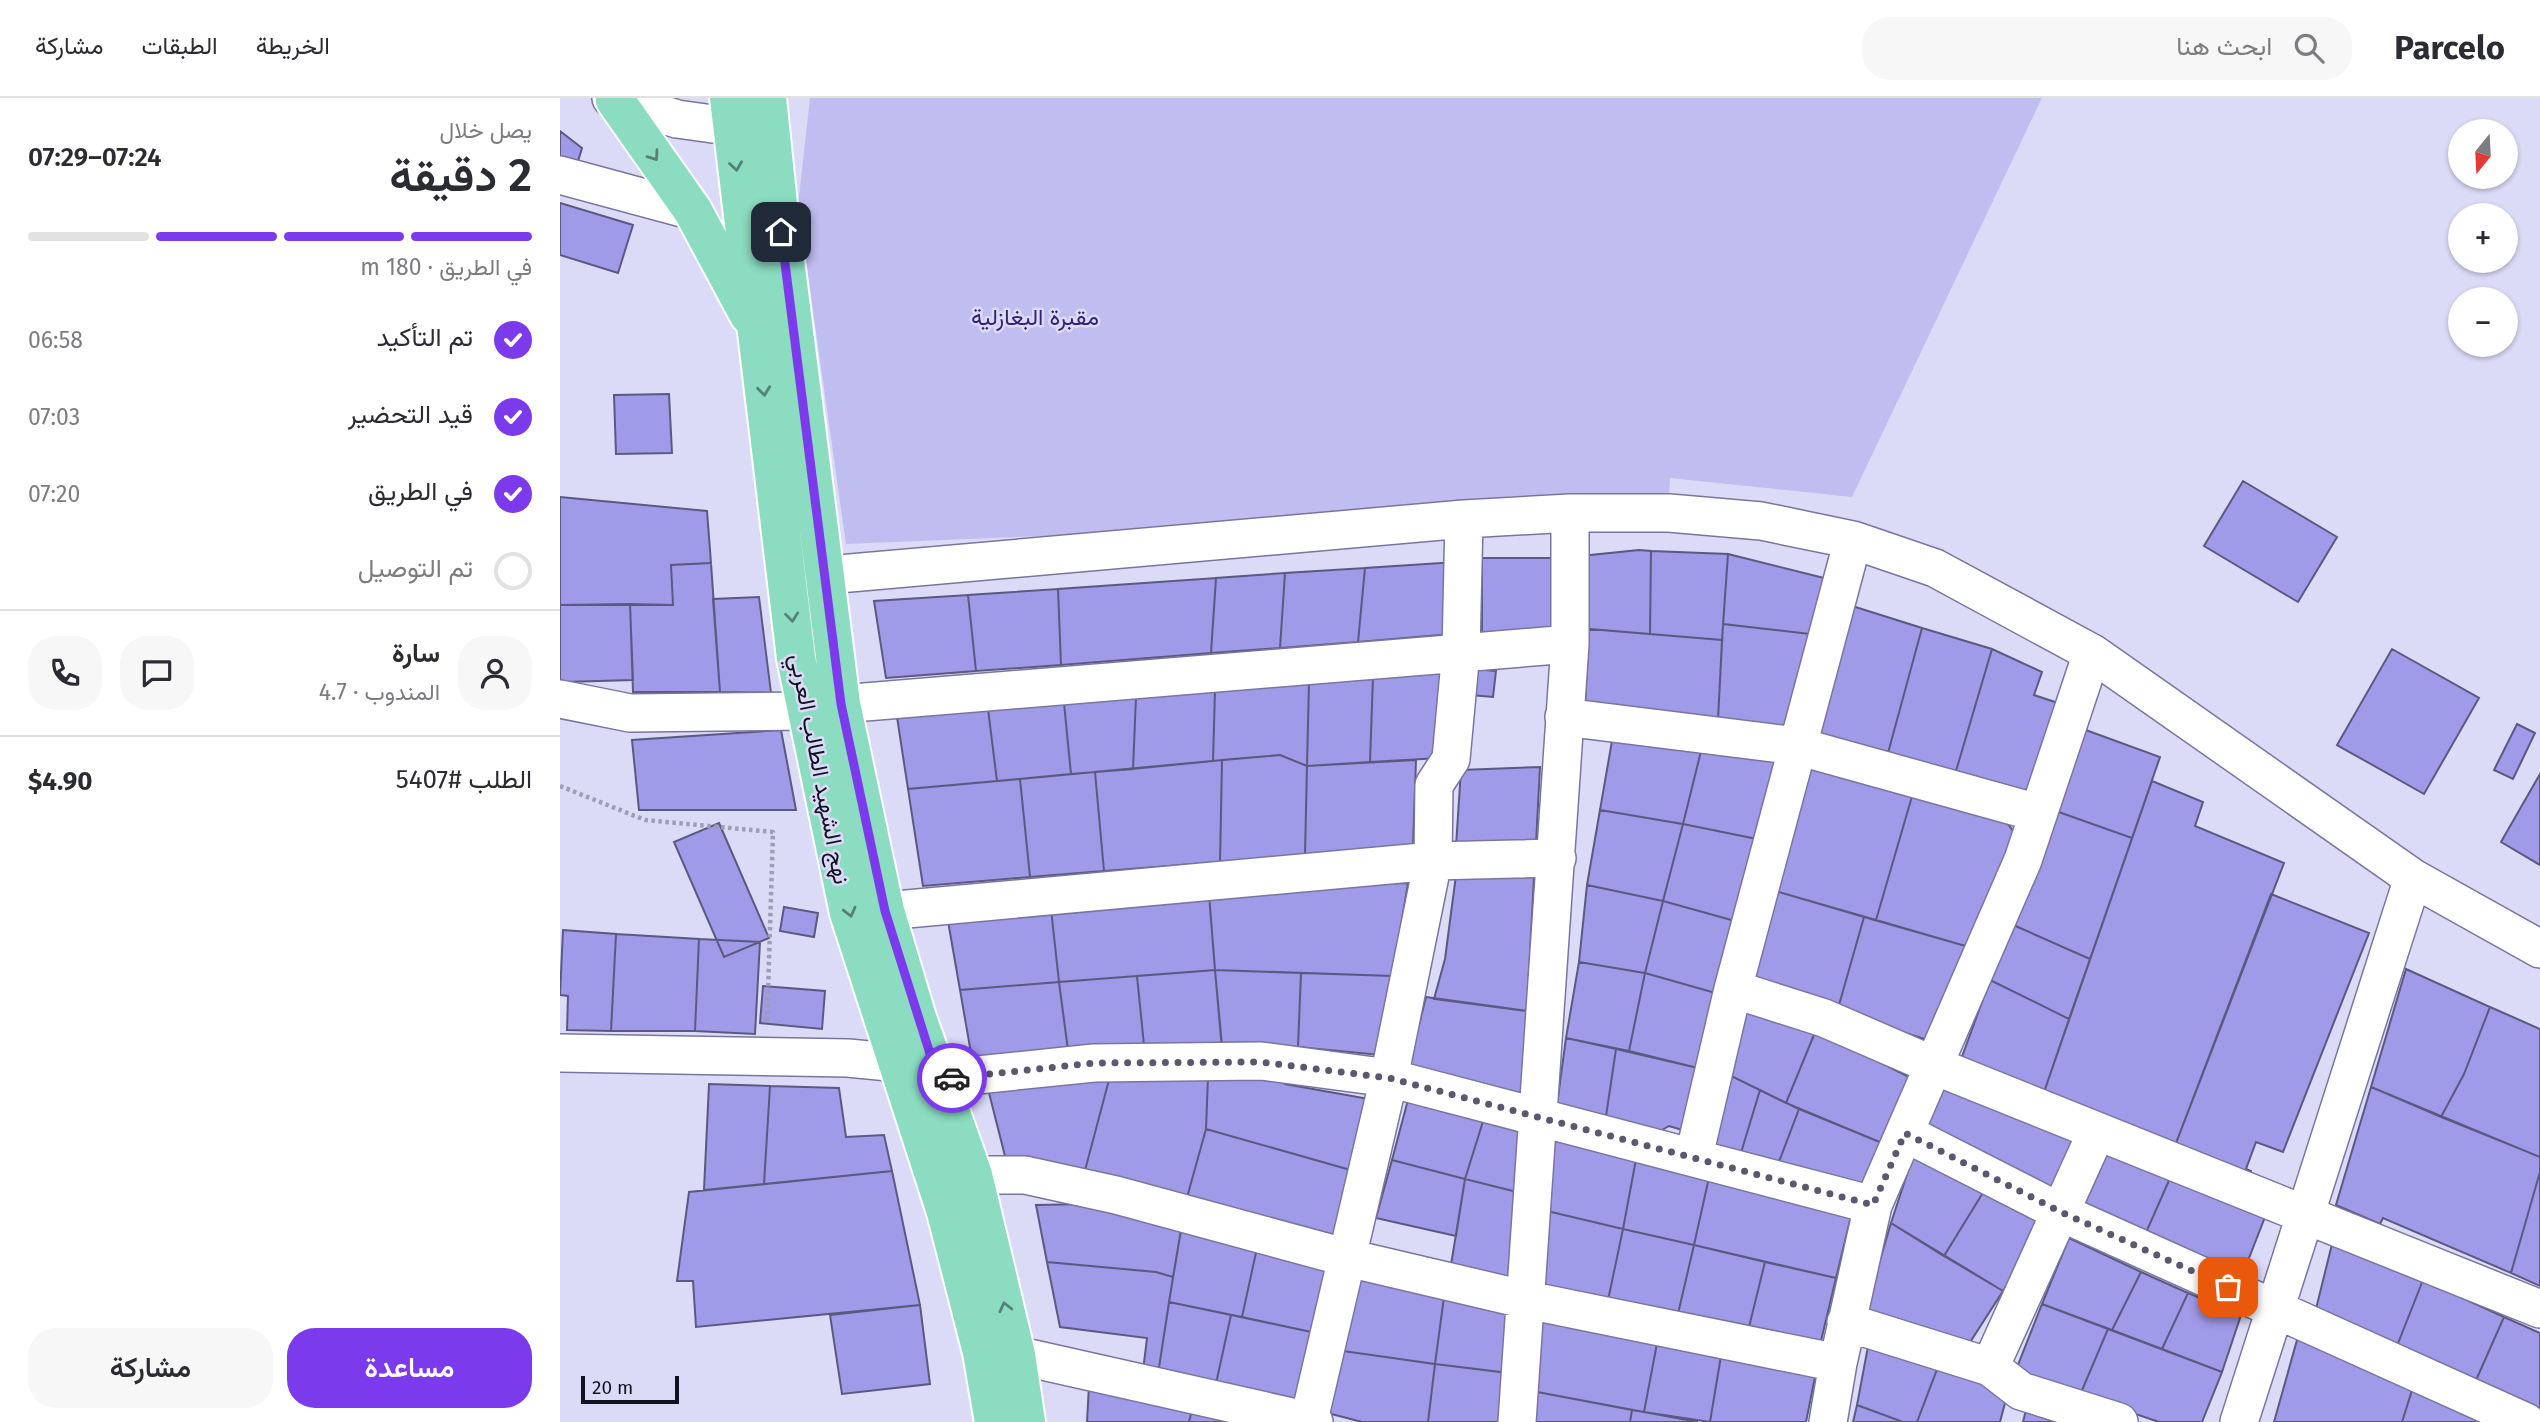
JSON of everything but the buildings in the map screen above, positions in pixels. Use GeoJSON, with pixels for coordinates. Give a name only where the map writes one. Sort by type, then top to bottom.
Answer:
{"type":"FeatureCollection","features":[{"type":"Feature","properties":{"kind":"main road"},"geometry":{"type":"LineString","coordinates":[[613,99],[692,211],[757,331]]}},
{"type":"Feature","properties":{"kind":"main road","name":"نهج الشهيد الطالب العربي"},"geometry":{"type":"LineString","coordinates":[[729,113],[789,579],[796,658],[824,708],[938,1079],[973,1175],[999,1354],[995,1422]]}},
{"type":"Feature","properties":{"kind":"main road","name":"نهج الشهيد الطالب العربي"},"geometry":{"type":"LineString","coordinates":[[769,115],[778,205],[827,573],[832,646],[824,708],[849,913],[946,1212],[1026,1422]]}},
{"type":"Feature","properties":{"kind":"street"},"geometry":{"type":"LineString","coordinates":[[613,99],[677,119],[729,113],[769,115]]}},
{"type":"Feature","properties":{"kind":"street"},"geometry":{"type":"LineString","coordinates":[[560,175],[692,211]]}},
{"type":"Feature","properties":{"kind":"street"},"geometry":{"type":"LineString","coordinates":[[789,579],[827,573],[1464,519],[1570,513],[1669,513],[1761,521],[1853,540],[1935,568],[2092,653],[2413,878],[2540,949]]}},
{"type":"Feature","properties":{"kind":"street"},"geometry":{"type":"LineString","coordinates":[[1517,1422],[1570,644],[1570,513]]}},
{"type":"Feature","properties":{"kind":"street"},"geometry":{"type":"LineString","coordinates":[[999,1354],[1312,1421],[1389,1078],[1433,860],[1434,786],[1451,759],[1461,651],[1464,519]]}},
{"type":"Feature","properties":{"kind":"street"},"geometry":{"type":"LineString","coordinates":[[1694,1156],[1733,989],[1853,540]]}},
{"type":"Feature","properties":{"kind":"street"},"geometry":{"type":"LineString","coordinates":[[560,699],[630,713],[824,708],[1461,651],[1570,644]]}},
{"type":"Feature","properties":{"kind":"street"},"geometry":{"type":"LineString","coordinates":[[1828,1422],[1846,1322],[1873,1205],[2023,860],[2092,653]]}},
{"type":"Feature","properties":{"kind":"street"},"geometry":{"type":"LineString","coordinates":[[1564,717],[1797,746],[2038,813]]}},
{"type":"Feature","properties":{"kind":"street"},"geometry":{"type":"LineString","coordinates":[[885,911],[1433,860],[1557,858]]}},
{"type":"Feature","properties":{"kind":"street"},"geometry":{"type":"LineString","coordinates":[[2239,1422],[2303,1215],[2413,878]]}},
{"type":"Feature","properties":{"kind":"street"},"geometry":{"type":"LineString","coordinates":[[1733,989],[1824,1018],[1934,1066],[2540,1310]]}},
{"type":"Feature","properties":{"kind":"street"},"geometry":{"type":"LineString","coordinates":[[560,1053],[766,1056],[899,1063],[938,1079],[1094,1063],[1247,1062],[1389,1078],[1873,1205]]}},
{"type":"Feature","properties":{"kind":"street"},"geometry":{"type":"LineString","coordinates":[[1990,1367],[2063,1213],[2097,1131]]}},
{"type":"Feature","properties":{"kind":"street"},"geometry":{"type":"LineString","coordinates":[[1905,1133],[2063,1213],[2526,1422]]}},
{"type":"Feature","properties":{"kind":"street"},"geometry":{"type":"LineString","coordinates":[[973,1175],[1025,1175],[1090,1189],[1348,1258],[1527,1300],[1838,1363]]}},
{"type":"Feature","properties":{"kind":"street"},"geometry":{"type":"LineString","coordinates":[[1846,1322],[1990,1367],[2017,1407],[2119,1422]]}},
{"type":"Feature","properties":{"kind":"path"},"geometry":{"type":"LineString","coordinates":[[560,786],[645,820],[773,832],[766,1056]]}},
{"type":"Feature","properties":{"kind":"green space","name":"مقبرة البغازلية"},"geometry":{"type":"Polygon","coordinates":[[[810,98],[2042,98],[1852,497],[1670,478],[1669,501],[1464,519],[846,544],[798,205],[810,98]]]}},
{"type":"Feature","properties":{"kind":"way so far"},"geometry":{"type":"LineString","coordinates":[[952,1078],[1094,1063],[1261,1062],[1389,1078],[1873,1205],[1905,1133],[2063,1213],[2228,1287]]}},
{"type":"Feature","properties":{"kind":"route"},"geometry":{"type":"LineString","coordinates":[[781,232],[827,573],[832,646],[841,704],[885,911],[938,1079],[952,1078]]}}]}
